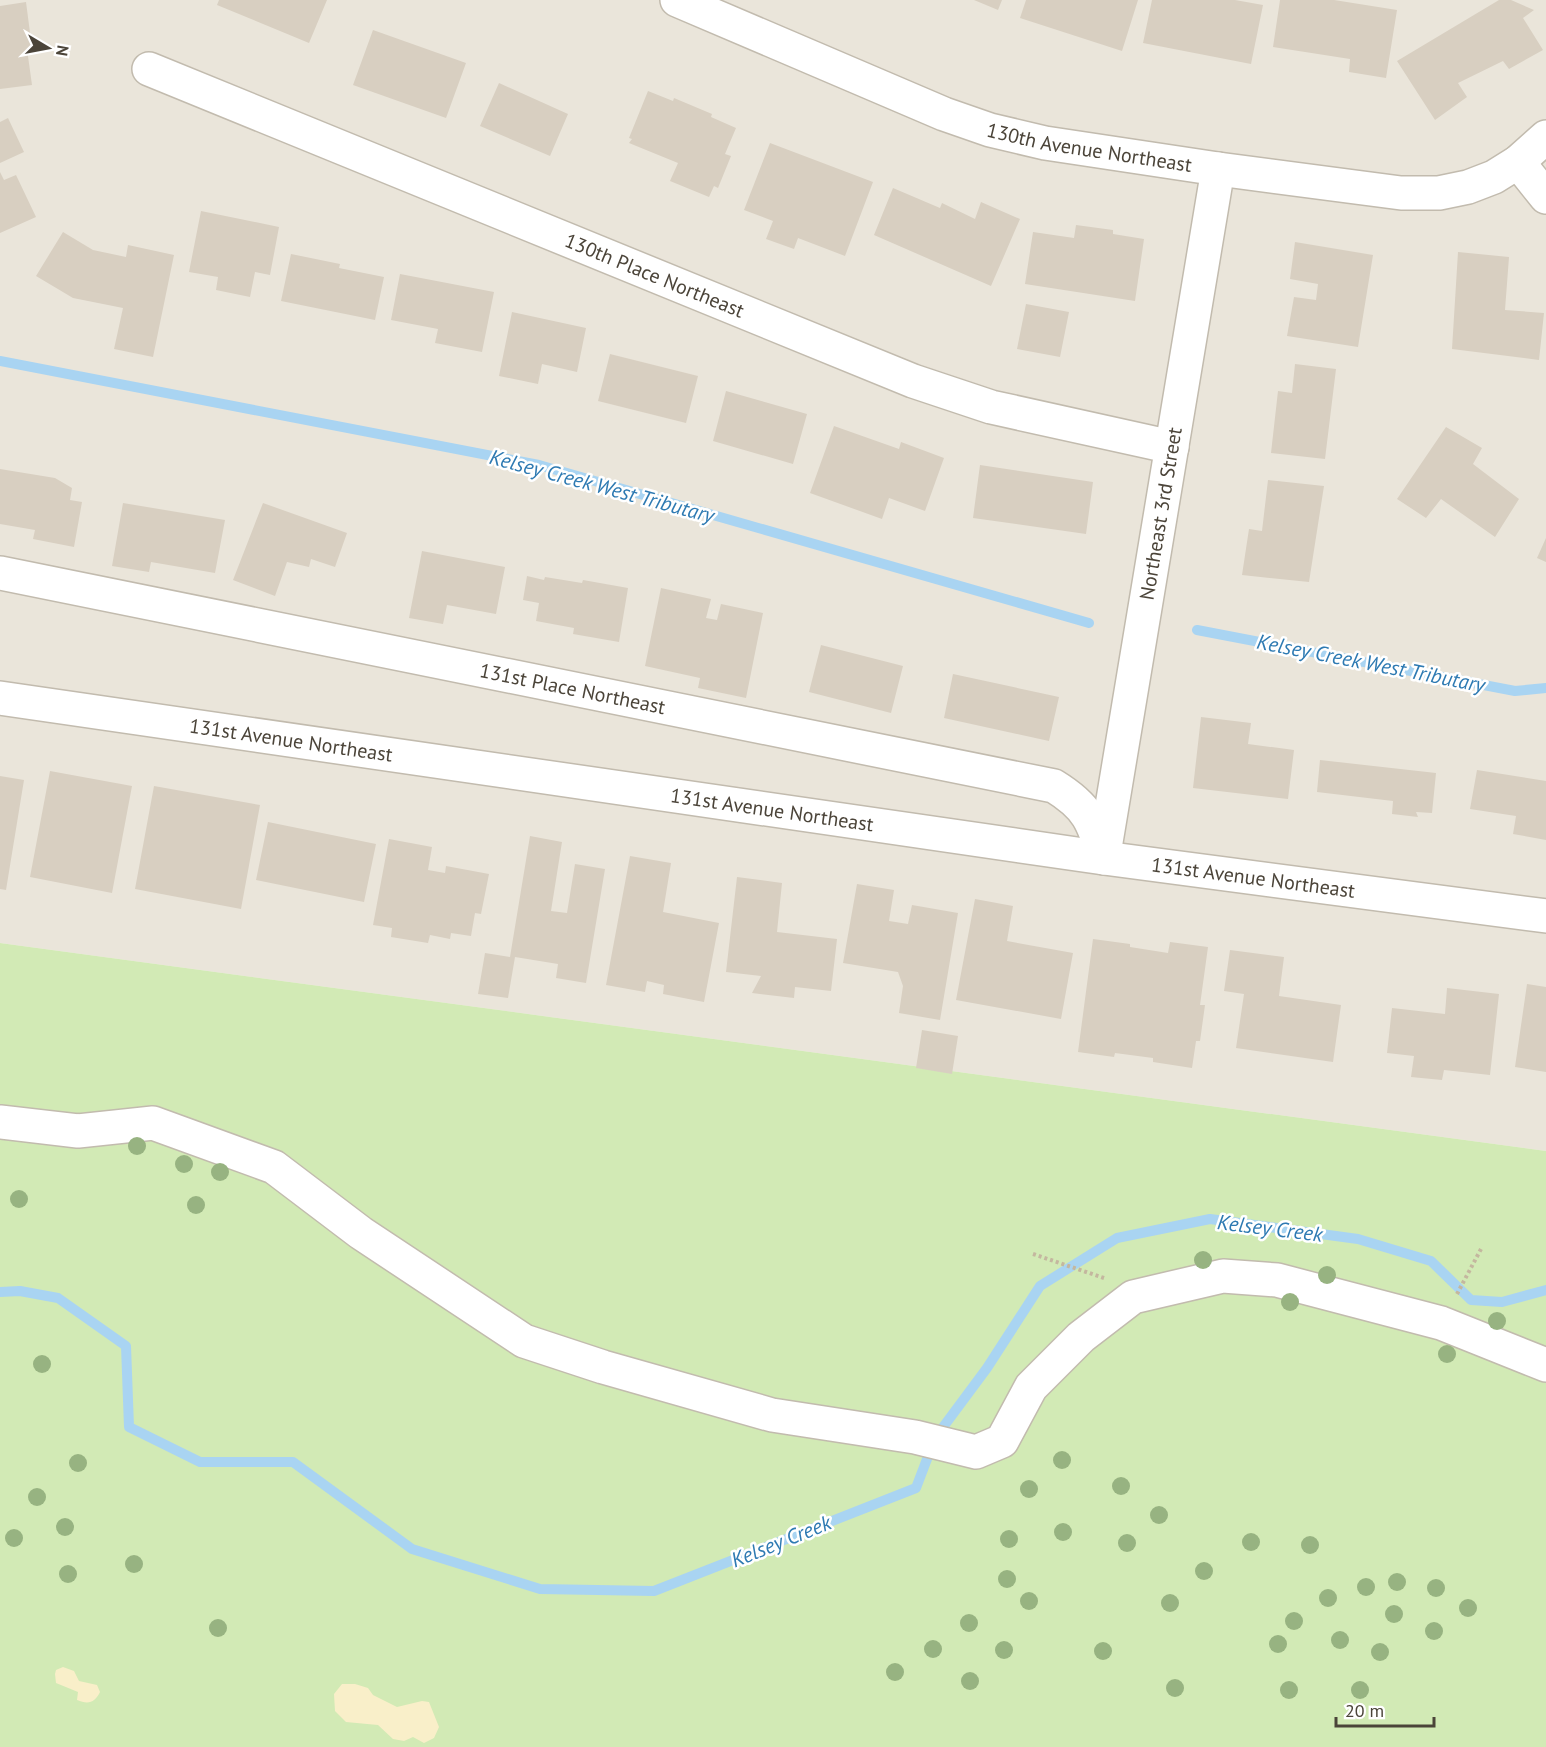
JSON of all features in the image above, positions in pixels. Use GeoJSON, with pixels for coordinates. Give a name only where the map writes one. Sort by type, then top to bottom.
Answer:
{"type":"FeatureCollection","features":[{"type":"Feature","properties":{"kind":"street","name":"130th Avenue Northeast"},"geometry":{"type":"LineString","coordinates":[[677,0],[944,114],[990,130],[1046,143],[1218,170],[1401,193],[1439,193],[1468,187],[1494,177],[1518,162],[1546,136]]}},
{"type":"Feature","properties":{"kind":"street","name":"130th Place Northeast"},"geometry":{"type":"LineString","coordinates":[[149,69],[914,381],[991,407],[1172,447]]}},
{"type":"Feature","properties":{"kind":"street"},"geometry":{"type":"LineString","coordinates":[[1518,162],[1546,198]]}},
{"type":"Feature","properties":{"kind":"street","name":"Northeast 3rd Street"},"geometry":{"type":"LineString","coordinates":[[1104,858],[1218,170]]}},
{"type":"Feature","properties":{"kind":"street","name":"131st Place Northeast"},"geometry":{"type":"LineString","coordinates":[[0,573],[1054,786],[1072,797],[1085,811],[1095,828],[1104,858]]}},
{"type":"Feature","properties":{"kind":"street","name":"131st Avenue Northeast"},"geometry":{"type":"LineString","coordinates":[[0,698],[1104,858],[1546,916]]}},
{"type":"Feature","properties":{"kind":"street"},"geometry":{"type":"LineString","coordinates":[[0,1122],[78,1131],[153,1123],[274,1167],[361,1233],[524,1341],[603,1367],[772,1415],[915,1437],[976,1452],[1002,1441],[1031,1387],[1082,1337],[1133,1297],[1223,1276],[1277,1280],[1441,1323],[1546,1365]]}},
{"type":"Feature","properties":{"kind":"path"},"geometry":{"type":"LineString","coordinates":[[1454,1299],[1481,1250]]}},
{"type":"Feature","properties":{"kind":"path"},"geometry":{"type":"LineString","coordinates":[[1033,1254],[1110,1280]]}},
{"type":"Feature","properties":{"kind":"shaded area"},"geometry":{"type":"Polygon","coordinates":[[[0,0],[1546,0],[1546,1151],[0,943],[0,0]]]}},
{"type":"Feature","properties":{"kind":"green space"},"geometry":{"type":"Polygon","coordinates":[[[0,943],[1546,1151],[1546,1747],[0,1747],[0,943]]]}},
{"type":"Feature","properties":{"kind":"sand"},"geometry":{"type":"Polygon","coordinates":[[[63,1667],[74,1671],[79,1681],[97,1685],[100,1692],[96,1698],[91,1702],[77,1700],[78,1692],[56,1683],[56,1670],[63,1667]]]}},
{"type":"Feature","properties":{"kind":"sand"},"geometry":{"type":"Polygon","coordinates":[[[342,1684],[355,1684],[368,1688],[373,1695],[397,1707],[422,1701],[429,1702],[439,1727],[434,1738],[424,1743],[413,1737],[404,1741],[393,1739],[378,1725],[346,1722],[335,1711],[334,1694],[342,1684]]]}},
{"type":"Feature","properties":{"kind":"building"},"geometry":{"type":"Polygon","coordinates":[[[219,0],[327,0],[309,43],[217,5],[219,0]]]}},
{"type":"Feature","properties":{"kind":"building"},"geometry":{"type":"Polygon","coordinates":[[[974,0],[1002,0],[998,10],[974,0]]]}},
{"type":"Feature","properties":{"kind":"building"},"geometry":{"type":"Polygon","coordinates":[[[1026,0],[1138,0],[1122,51],[1020,18],[1026,0]]]}},
{"type":"Feature","properties":{"kind":"building"},"geometry":{"type":"Polygon","coordinates":[[[1152,0],[1235,0],[1263,5],[1251,64],[1143,43],[1152,0]]]}},
{"type":"Feature","properties":{"kind":"building"},"geometry":{"type":"Polygon","coordinates":[[[1280,0],[1334,0],[1397,10],[1386,78],[1349,72],[1350,59],[1273,47],[1280,0]]]}},
{"type":"Feature","properties":{"kind":"building"},"geometry":{"type":"Polygon","coordinates":[[[1499,0],[1511,0],[1534,10],[1523,18],[1543,50],[1509,69],[1503,61],[1458,83],[1467,97],[1435,120],[1397,61],[1499,0]]]}},
{"type":"Feature","properties":{"kind":"building"},"geometry":{"type":"Polygon","coordinates":[[[26,2],[32,48],[27,49],[32,85],[0,89],[0,6],[26,2]]]}},
{"type":"Feature","properties":{"kind":"building"},"geometry":{"type":"Polygon","coordinates":[[[373,30],[466,63],[446,118],[353,85],[373,30]]]}},
{"type":"Feature","properties":{"kind":"building"},"geometry":{"type":"Polygon","coordinates":[[[499,83],[568,114],[550,156],[480,126],[499,83]]]}},
{"type":"Feature","properties":{"kind":"building"},"geometry":{"type":"Polygon","coordinates":[[[648,91],[673,101],[674,98],[712,114],[711,117],[736,128],[725,154],[731,156],[718,188],[714,186],[709,197],[670,181],[678,163],[629,143],[648,91]]]}},
{"type":"Feature","properties":{"kind":"building"},"geometry":{"type":"Polygon","coordinates":[[[8,118],[24,152],[0,163],[0,122],[8,118]]]}},
{"type":"Feature","properties":{"kind":"building"},"geometry":{"type":"Polygon","coordinates":[[[770,143],[873,182],[845,256],[798,238],[794,249],[766,239],[773,221],[744,210],[770,143]]]}},
{"type":"Feature","properties":{"kind":"building"},"geometry":{"type":"Polygon","coordinates":[[[0,172],[4,180],[16,175],[36,217],[0,233],[0,172]]]}},
{"type":"Feature","properties":{"kind":"building"},"geometry":{"type":"Polygon","coordinates":[[[893,188],[940,208],[942,203],[975,219],[981,202],[1020,219],[991,286],[874,235],[893,188]]]}},
{"type":"Feature","properties":{"kind":"building"},"geometry":{"type":"Polygon","coordinates":[[[201,211],[279,227],[270,275],[255,272],[250,297],[216,290],[218,277],[189,272],[201,211]]]}},
{"type":"Feature","properties":{"kind":"building"},"geometry":{"type":"Polygon","coordinates":[[[1076,225],[1113,230],[1113,234],[1144,239],[1135,301],[1025,284],[1033,232],[1074,238],[1076,225]]]}},
{"type":"Feature","properties":{"kind":"building"},"geometry":{"type":"Polygon","coordinates":[[[63,232],[93,250],[126,257],[128,245],[174,255],[153,357],[114,349],[123,308],[73,298],[36,276],[63,232]]]}},
{"type":"Feature","properties":{"kind":"building"},"geometry":{"type":"Polygon","coordinates":[[[1295,242],[1373,255],[1358,347],[1287,336],[1294,297],[1316,300],[1318,284],[1290,279],[1295,242]]]}},
{"type":"Feature","properties":{"kind":"building"},"geometry":{"type":"Polygon","coordinates":[[[1458,252],[1509,257],[1505,310],[1544,313],[1539,360],[1452,349],[1458,252]]]}},
{"type":"Feature","properties":{"kind":"building"},"geometry":{"type":"Polygon","coordinates":[[[291,254],[340,264],[339,268],[384,277],[375,320],[281,301],[291,254]]]}},
{"type":"Feature","properties":{"kind":"building"},"geometry":{"type":"Polygon","coordinates":[[[400,274],[494,292],[482,352],[435,343],[438,329],[391,320],[400,274]]]}},
{"type":"Feature","properties":{"kind":"building"},"geometry":{"type":"Polygon","coordinates":[[[1026,304],[1069,312],[1060,357],[1017,349],[1026,304]]]}},
{"type":"Feature","properties":{"kind":"building"},"geometry":{"type":"Polygon","coordinates":[[[512,312],[586,328],[577,372],[542,364],[538,384],[499,376],[512,312]]]}},
{"type":"Feature","properties":{"kind":"building"},"geometry":{"type":"Polygon","coordinates":[[[610,354],[698,376],[686,423],[598,401],[610,354]]]}},
{"type":"Feature","properties":{"kind":"building"},"geometry":{"type":"Polygon","coordinates":[[[1295,364],[1336,369],[1325,459],[1271,453],[1278,391],[1292,393],[1295,364]]]}},
{"type":"Feature","properties":{"kind":"building"},"geometry":{"type":"Polygon","coordinates":[[[726,391],[807,414],[793,464],[713,441],[726,391]]]}},
{"type":"Feature","properties":{"kind":"building"},"geometry":{"type":"Polygon","coordinates":[[[834,426],[899,449],[901,442],[944,458],[925,511],[889,498],[882,519],[810,493],[834,426]]]}},
{"type":"Feature","properties":{"kind":"building"},"geometry":{"type":"Polygon","coordinates":[[[1446,427],[1482,448],[1473,464],[1519,499],[1495,537],[1441,499],[1426,518],[1397,499],[1446,427]]]}},
{"type":"Feature","properties":{"kind":"building"},"geometry":{"type":"Polygon","coordinates":[[[980,465],[1093,482],[1086,534],[973,518],[980,465]]]}},
{"type":"Feature","properties":{"kind":"building"},"geometry":{"type":"Polygon","coordinates":[[[0,469],[55,478],[72,488],[70,500],[82,502],[74,547],[33,539],[35,530],[0,524],[0,469]]]}},
{"type":"Feature","properties":{"kind":"building"},"geometry":{"type":"Polygon","coordinates":[[[1268,480],[1324,486],[1309,582],[1242,575],[1249,529],[1262,531],[1268,480]]]}},
{"type":"Feature","properties":{"kind":"building"},"geometry":{"type":"Polygon","coordinates":[[[123,503],[225,520],[215,573],[151,562],[149,572],[112,566],[123,503]]]}},
{"type":"Feature","properties":{"kind":"building"},"geometry":{"type":"Polygon","coordinates":[[[263,503],[347,533],[335,567],[311,559],[309,567],[287,562],[275,596],[233,580],[263,503]]]}},
{"type":"Feature","properties":{"kind":"building"},"geometry":{"type":"Polygon","coordinates":[[[1546,538],[1546,562],[1537,558],[1546,538]]]}},
{"type":"Feature","properties":{"kind":"building"},"geometry":{"type":"Polygon","coordinates":[[[422,551],[505,567],[496,614],[447,605],[443,624],[409,618],[422,551]]]}},
{"type":"Feature","properties":{"kind":"building"},"geometry":{"type":"Polygon","coordinates":[[[527,576],[544,580],[545,577],[582,583],[583,580],[628,588],[619,642],[573,634],[574,628],[536,621],[539,603],[523,600],[527,576]]]}},
{"type":"Feature","properties":{"kind":"building"},"geometry":{"type":"Polygon","coordinates":[[[661,588],[711,599],[706,618],[717,620],[721,604],[763,613],[746,698],[698,688],[700,678],[645,666],[661,588]]]}},
{"type":"Feature","properties":{"kind":"building"},"geometry":{"type":"Polygon","coordinates":[[[821,645],[903,666],[891,713],[809,692],[821,645]]]}},
{"type":"Feature","properties":{"kind":"building"},"geometry":{"type":"Polygon","coordinates":[[[953,674],[1059,697],[1049,741],[944,718],[953,674]]]}},
{"type":"Feature","properties":{"kind":"building"},"geometry":{"type":"Polygon","coordinates":[[[1201,717],[1251,723],[1248,744],[1294,750],[1288,799],[1193,788],[1201,717]]]}},
{"type":"Feature","properties":{"kind":"building"},"geometry":{"type":"Polygon","coordinates":[[[1320,760],[1436,773],[1432,813],[1416,812],[1418,817],[1392,814],[1393,801],[1317,792],[1320,760]]]}},
{"type":"Feature","properties":{"kind":"building"},"geometry":{"type":"Polygon","coordinates":[[[1477,770],[1546,781],[1546,840],[1513,834],[1516,816],[1470,809],[1477,770]]]}},
{"type":"Feature","properties":{"kind":"building"},"geometry":{"type":"Polygon","coordinates":[[[50,771],[132,786],[112,893],[30,877],[50,771]]]}},
{"type":"Feature","properties":{"kind":"building"},"geometry":{"type":"Polygon","coordinates":[[[0,776],[24,780],[6,890],[0,889],[0,776]]]}},
{"type":"Feature","properties":{"kind":"building"},"geometry":{"type":"Polygon","coordinates":[[[154,786],[260,805],[241,909],[135,889],[154,786]]]}},
{"type":"Feature","properties":{"kind":"building"},"geometry":{"type":"Polygon","coordinates":[[[268,822],[376,844],[364,902],[256,880],[268,822]]]}},
{"type":"Feature","properties":{"kind":"building"},"geometry":{"type":"Polygon","coordinates":[[[530,836],[562,842],[551,911],[567,913],[575,864],[605,869],[586,983],[556,978],[558,964],[515,957],[508,998],[478,994],[485,953],[510,957],[530,836]]]}},
{"type":"Feature","properties":{"kind":"building"},"geometry":{"type":"Polygon","coordinates":[[[389,839],[432,847],[428,870],[445,873],[446,866],[489,874],[481,914],[475,913],[471,936],[451,933],[450,939],[430,935],[428,943],[391,937],[392,928],[373,925],[389,839]]]}},
{"type":"Feature","properties":{"kind":"building"},"geometry":{"type":"Polygon","coordinates":[[[630,856],[671,863],[663,912],[719,923],[704,1002],[663,994],[664,985],[647,981],[645,992],[606,985],[630,856]]]}},
{"type":"Feature","properties":{"kind":"building"},"geometry":{"type":"Polygon","coordinates":[[[737,877],[782,883],[777,932],[837,939],[831,991],[795,987],[794,998],[752,993],[761,976],[726,972],[737,877]]]}},
{"type":"Feature","properties":{"kind":"building"},"geometry":{"type":"Polygon","coordinates":[[[857,884],[894,890],[889,921],[908,924],[912,905],[958,913],[940,1020],[899,1013],[903,986],[898,972],[843,963],[857,884]]]}},
{"type":"Feature","properties":{"kind":"building"},"geometry":{"type":"Polygon","coordinates":[[[975,899],[1013,906],[1007,941],[1073,953],[1061,1019],[956,1000],[975,899]]]}},
{"type":"Feature","properties":{"kind":"building"},"geometry":{"type":"Polygon","coordinates":[[[1093,939],[1130,944],[1130,947],[1168,953],[1170,942],[1208,947],[1200,1005],[1205,1005],[1200,1041],[1196,1041],[1192,1068],[1153,1062],[1153,1058],[1115,1053],[1114,1057],[1078,1052],[1093,939]]]}},
{"type":"Feature","properties":{"kind":"building"},"geometry":{"type":"Polygon","coordinates":[[[1230,950],[1284,957],[1279,996],[1341,1005],[1333,1062],[1236,1048],[1244,994],[1224,991],[1230,950]]]}},
{"type":"Feature","properties":{"kind":"building"},"geometry":{"type":"Polygon","coordinates":[[[1527,984],[1546,987],[1546,1072],[1515,1067],[1527,984]]]}},
{"type":"Feature","properties":{"kind":"building"},"geometry":{"type":"Polygon","coordinates":[[[1447,988],[1499,994],[1490,1075],[1444,1070],[1442,1080],[1411,1077],[1414,1056],[1387,1053],[1392,1008],[1445,1014],[1447,988]]]}},
{"type":"Feature","properties":{"kind":"building"},"geometry":{"type":"Polygon","coordinates":[[[922,1030],[958,1036],[952,1074],[916,1068],[922,1030]]]}},
{"type":"Feature","properties":{"kind":"waterway","name":"Kelsey Creek West Tributary"},"geometry":{"type":"LineString","coordinates":[[0,361],[539,465],[1089,623]]}},
{"type":"Feature","properties":{"kind":"waterway","name":"Kelsey Creek West Tributary"},"geometry":{"type":"LineString","coordinates":[[1197,630],[1515,691],[1546,688]]}},
{"type":"Feature","properties":{"kind":"waterway","name":"Kelsey Creek"},"geometry":{"type":"LineString","coordinates":[[0,1292],[20,1291],[58,1298],[126,1346],[129,1427],[200,1462],[293,1462],[412,1549],[540,1589],[654,1591],[916,1488],[935,1438],[987,1368],[1040,1286],[1117,1238],[1210,1219],[1358,1239],[1431,1261],[1471,1300],[1502,1302],[1546,1290]]}}]}
